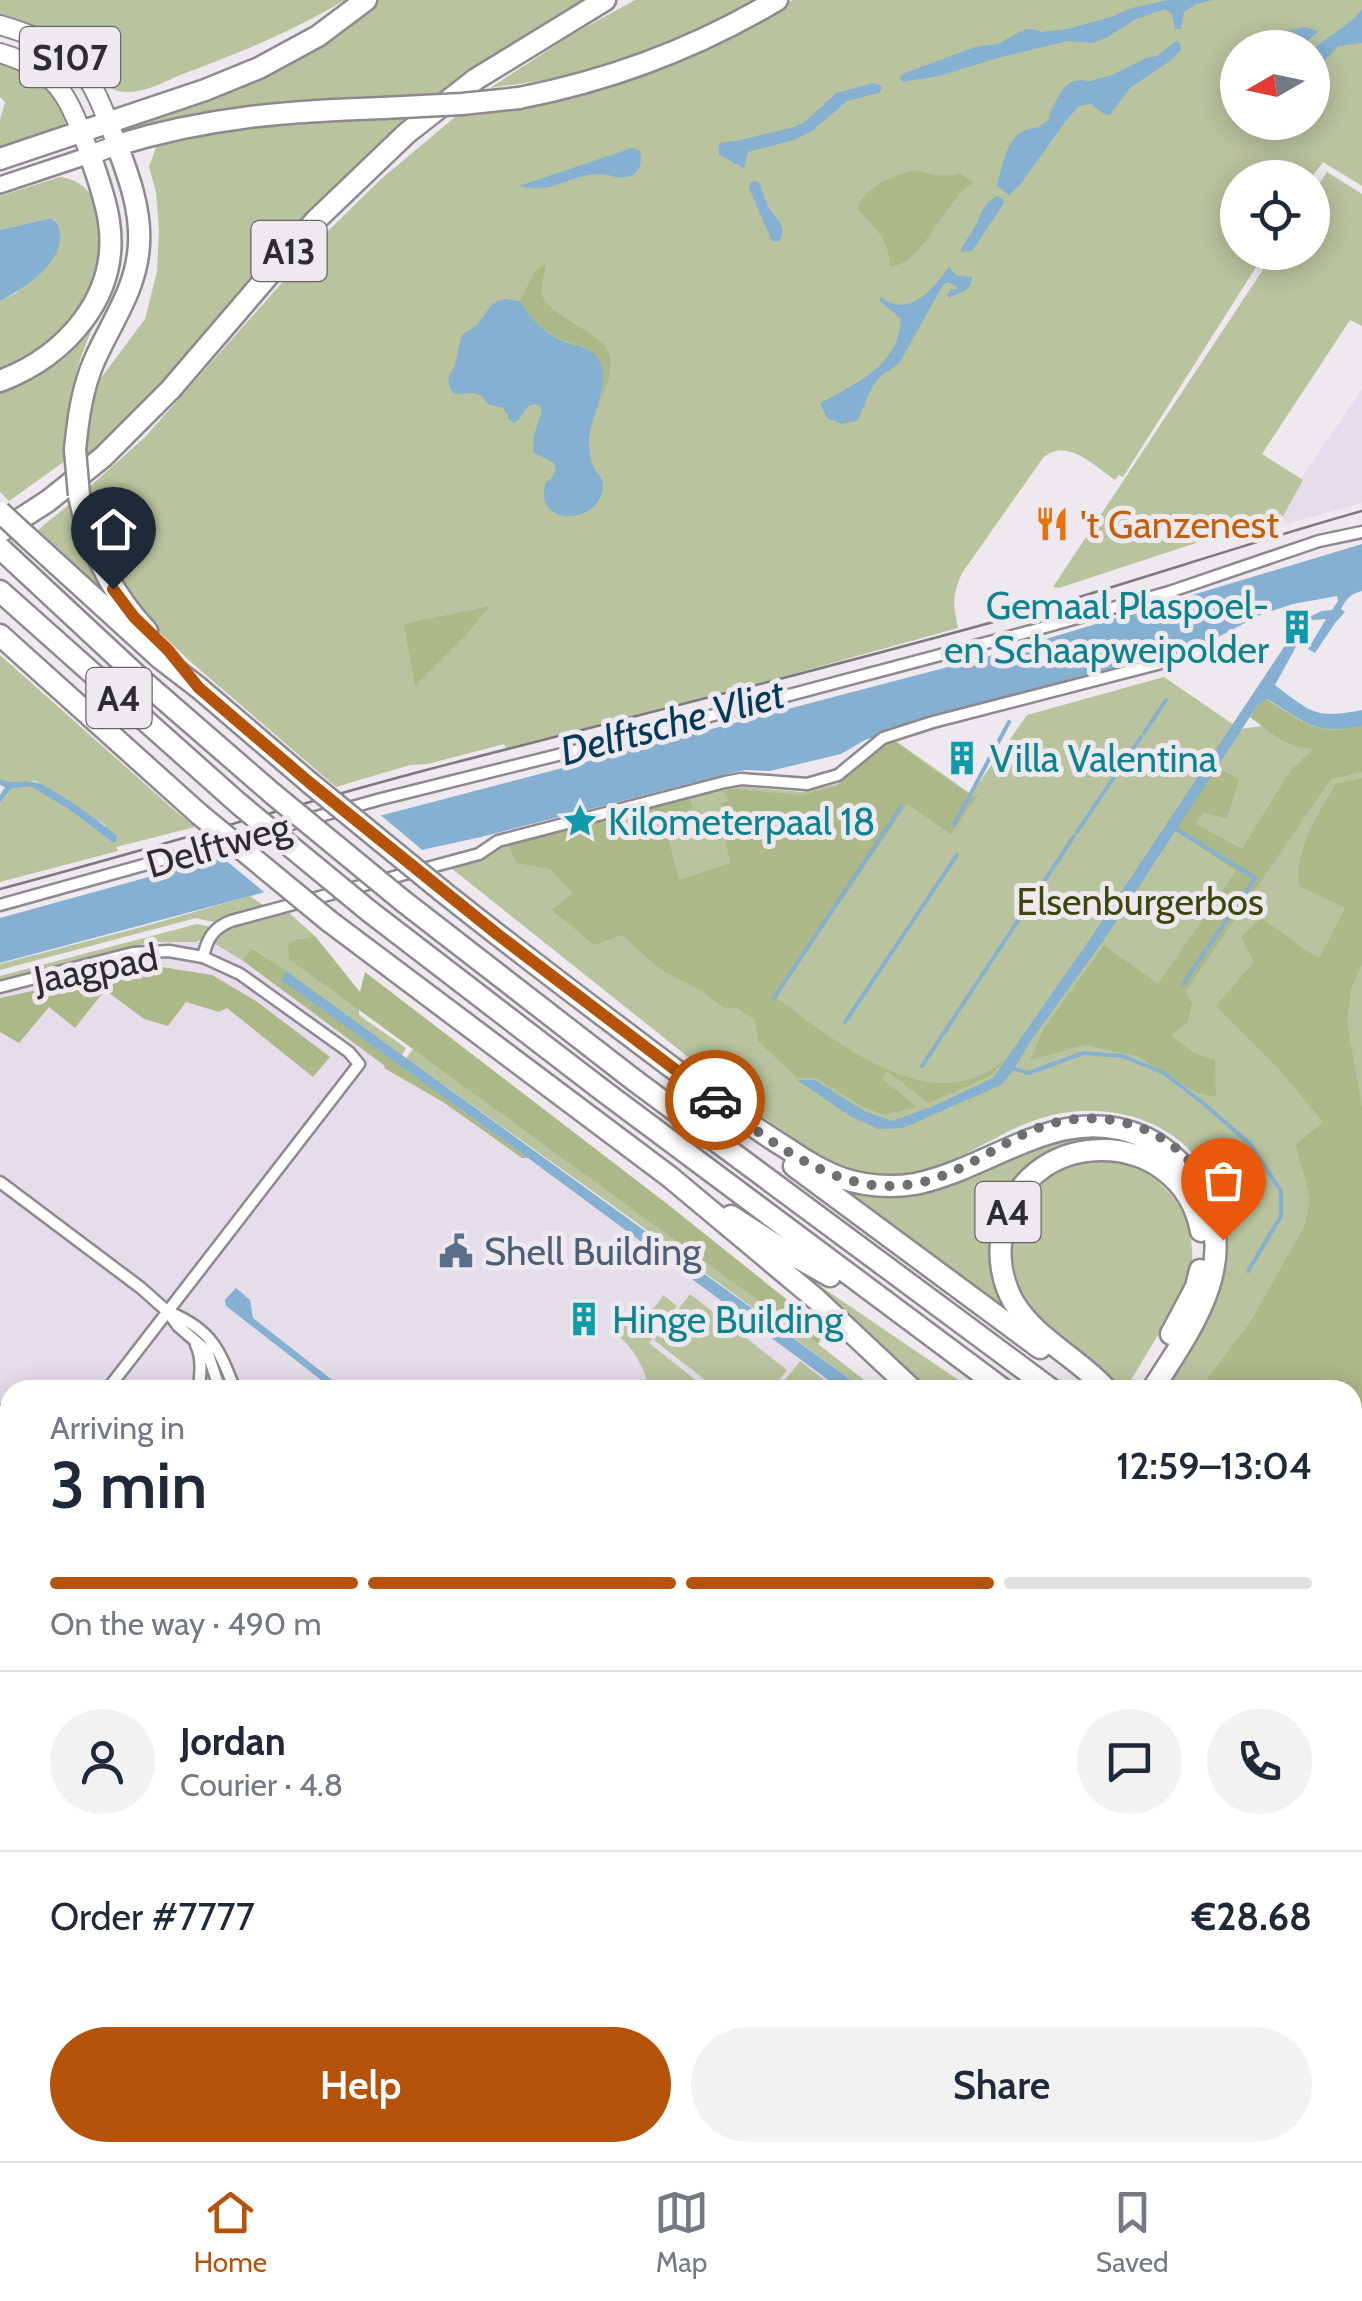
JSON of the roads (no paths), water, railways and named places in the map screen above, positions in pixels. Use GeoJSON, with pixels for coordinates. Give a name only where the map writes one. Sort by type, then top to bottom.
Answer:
{"type":"FeatureCollection","features":[{"type":"Feature","properties":{"kind":"highway"},"geometry":{"type":"LineString","coordinates":[[0,159],[259,68],[318,36],[366,0]]}},
{"type":"Feature","properties":{"kind":"highway","name":"A13"},"geometry":{"type":"LineString","coordinates":[[7,534],[103,456],[171,389],[316,220],[407,133],[476,79],[606,0]]}},
{"type":"Feature","properties":{"kind":"highway"},"geometry":{"type":"LineString","coordinates":[[118,146],[166,131],[242,116],[462,104],[519,98],[594,82],[648,64],[777,0]]}},
{"type":"Feature","properties":{"kind":"highway","name":"A4"},"geometry":{"type":"LineString","coordinates":[[118,146],[138,212],[140,246],[132,284],[89,376],[78,420],[75,450],[80,495],[91,542],[113,589],[199,688]]}},
{"type":"Feature","properties":{"kind":"highway"},"geometry":{"type":"LineString","coordinates":[[0,381],[38,364],[62,345],[89,312],[102,284],[110,254],[110,224],[90,154]]}},
{"type":"Feature","properties":{"kind":"highway","name":"A4"},"geometry":{"type":"LineString","coordinates":[[7,534],[554,979],[746,1123],[817,1167],[871,1185],[912,1184],[944,1176],[1068,1128],[1099,1126],[1130,1132],[1155,1143],[1191,1175],[1202,1192],[1216,1243],[1214,1273],[1204,1304],[1162,1380]]}},
{"type":"Feature","properties":{"kind":"highway","name":"A4"},"geometry":{"type":"LineString","coordinates":[[7,534],[144,682],[403,901],[634,1080],[1039,1380]]}},
{"type":"Feature","properties":{"kind":"highway","name":"A4"},"geometry":{"type":"LineString","coordinates":[[0,590],[239,804],[369,910],[990,1380]]}},
{"type":"Feature","properties":{"kind":"highway","name":"A4"},"geometry":{"type":"LineString","coordinates":[[0,636],[199,814],[329,921],[670,1178],[816,1299],[902,1380]]}},
{"type":"Feature","properties":{"kind":"highway","name":"A4"},"geometry":{"type":"LineString","coordinates":[[746,1123],[789,1163],[1091,1380]]}},
{"type":"Feature","properties":{"kind":"highway","name":"A4"},"geometry":{"type":"LineString","coordinates":[[1094,1380],[1025,1318],[1006,1286],[1000,1258],[1006,1216],[1027,1182],[1068,1154],[1102,1149],[1137,1155],[1174,1178],[1195,1211],[1202,1236],[1196,1287],[1143,1380]]}},
{"type":"Feature","properties":{"kind":"highway","name":"A4"},"geometry":{"type":"LineString","coordinates":[[670,1178],[782,1249],[898,1313]]}},
{"type":"Feature","properties":{"kind":"main road","name":"S107"},"geometry":{"type":"LineString","coordinates":[[0,26],[40,38],[76,63],[92,82],[118,146]]}},
{"type":"Feature","properties":{"kind":"main road","name":"S107"},"geometry":{"type":"LineString","coordinates":[[0,53],[32,65],[57,84],[72,107],[90,154]]}},
{"type":"Feature","properties":{"kind":"main road"},"geometry":{"type":"LineString","coordinates":[[0,185],[118,146]]}},
{"type":"Feature","properties":{"kind":"street","name":"Delftweg"},"geometry":{"type":"LineString","coordinates":[[0,904],[381,799],[1031,631],[1169,592],[1320,541],[1362,532]]}},
{"type":"Feature","properties":{"kind":"street","name":"Jaagpad"},"geometry":{"type":"LineString","coordinates":[[0,987],[133,953],[169,951],[202,957],[210,936],[230,921],[479,854],[498,841],[725,782],[741,779],[807,784],[838,774],[883,738],[1204,652]]}},
{"type":"Feature","properties":{"kind":"street"},"geometry":{"type":"LineString","coordinates":[[115,1380],[358,1064],[349,1052],[240,974],[202,957]]}},
{"type":"Feature","properties":{"kind":"street"},"geometry":{"type":"LineString","coordinates":[[0,1182],[168,1312],[178,1326],[208,1351],[217,1380]]}},
{"type":"Feature","properties":{"kind":"street"},"geometry":{"type":"LineString","coordinates":[[168,1312],[209,1336],[220,1350],[231,1380]]}},
{"type":"Feature","properties":{"kind":"street"},"geometry":{"type":"LineString","coordinates":[[194,1340],[200,1353],[199,1380]]}},
{"type":"Feature","properties":{"kind":"water"},"geometry":{"type":"Polygon","coordinates":[[[1168,0],[1213,0],[1184,12],[1181,29],[1175,29],[1172,14],[1165,9],[1136,19],[1092,43],[1068,41],[939,76],[902,82],[900,76],[975,47],[998,44],[1023,30],[1067,29],[1168,0]]]}},
{"type":"Feature","properties":{"kind":"water"},"geometry":{"type":"Polygon","coordinates":[[[1362,9],[1362,43],[1338,46],[1330,55],[1330,36],[1362,9]]]}},
{"type":"Feature","properties":{"kind":"water"},"geometry":{"type":"Polygon","coordinates":[[[1176,41],[1181,50],[1130,88],[1110,115],[1091,104],[1079,106],[1020,185],[1009,195],[997,186],[1015,137],[1049,119],[1051,109],[1071,82],[1112,75],[1157,56],[1176,41]]]}},
{"type":"Feature","properties":{"kind":"water"},"geometry":{"type":"Polygon","coordinates":[[[874,83],[882,89],[879,93],[847,101],[812,131],[748,152],[744,168],[719,155],[719,143],[795,127],[836,93],[874,83]]]}},
{"type":"Feature","properties":{"kind":"water"},"geometry":{"type":"Polygon","coordinates":[[[632,148],[640,151],[641,160],[631,176],[597,174],[550,187],[519,186],[632,148]]]}},
{"type":"Feature","properties":{"kind":"water"},"geometry":{"type":"Polygon","coordinates":[[[754,181],[759,182],[768,206],[782,226],[779,242],[772,241],[749,188],[754,181]]]}},
{"type":"Feature","properties":{"kind":"water"},"geometry":{"type":"Polygon","coordinates":[[[997,196],[1004,203],[972,251],[961,252],[984,207],[997,196]]]}},
{"type":"Feature","properties":{"kind":"water"},"geometry":{"type":"Polygon","coordinates":[[[51,218],[58,224],[60,237],[52,260],[27,284],[0,301],[0,230],[51,218]]]}},
{"type":"Feature","properties":{"kind":"water"},"geometry":{"type":"Polygon","coordinates":[[[949,267],[956,275],[972,277],[967,289],[949,298],[951,289],[957,286],[947,282],[943,285],[901,360],[873,386],[857,421],[842,424],[827,418],[820,403],[873,371],[893,349],[901,319],[879,300],[881,297],[891,303],[910,303],[927,292],[949,267]]]}},
{"type":"Feature","properties":{"kind":"water"},"geometry":{"type":"Polygon","coordinates":[[[504,299],[520,301],[545,331],[587,349],[602,369],[601,394],[589,443],[592,463],[603,486],[591,509],[580,514],[557,514],[548,508],[544,497],[546,482],[556,470],[554,463],[533,452],[540,406],[528,407],[515,423],[503,408],[488,404],[474,393],[454,394],[449,384],[462,335],[477,325],[493,303],[504,299]]]}},
{"type":"Feature","properties":{"kind":"water"},"geometry":{"type":"Polygon","coordinates":[[[1362,544],[1362,591],[1347,600],[1341,609],[1345,612],[1315,653],[1308,649],[1326,619],[1309,617],[1332,610],[1337,596],[1262,614],[1207,643],[988,701],[865,740],[841,754],[770,771],[727,774],[426,849],[0,963],[0,918],[986,657],[1362,544]]]}},
{"type":"Feature","properties":{"kind":"water"},"geometry":{"type":"Polygon","coordinates":[[[1290,638],[1297,645],[1275,685],[1315,711],[1334,714],[1362,710],[1362,726],[1321,728],[1267,699],[1257,706],[1104,940],[1001,1085],[903,1128],[878,1129],[850,1116],[797,1080],[815,1080],[866,1112],[893,1121],[993,1078],[1290,638]]]}},
{"type":"Feature","properties":{"kind":"water"},"geometry":{"type":"Polygon","coordinates":[[[0,779],[33,782],[51,789],[110,830],[117,836],[116,842],[30,786],[11,789],[0,803],[5,787],[0,785],[0,779]]]}},
{"type":"Feature","properties":{"kind":"water"},"geometry":{"type":"Polygon","coordinates":[[[286,971],[851,1380],[828,1380],[281,980],[286,971]]]}},
{"type":"Feature","properties":{"kind":"water"},"geometry":{"type":"Polygon","coordinates":[[[236,1288],[250,1300],[253,1318],[332,1380],[321,1380],[226,1306],[225,1300],[236,1288]]]}},
{"type":"Feature","properties":{"kind":"waterway"},"geometry":{"type":"LineString","coordinates":[[1144,733],[1166,700]]}},
{"type":"Feature","properties":{"kind":"waterway"},"geometry":{"type":"LineString","coordinates":[[954,825],[1009,722]]}},
{"type":"Feature","properties":{"kind":"waterway"},"geometry":{"type":"LineString","coordinates":[[1077,832],[1141,737]]}},
{"type":"Feature","properties":{"kind":"waterway"},"geometry":{"type":"LineString","coordinates":[[774,998],[901,807]]}},
{"type":"Feature","properties":{"kind":"waterway"},"geometry":{"type":"LineString","coordinates":[[1176,829],[1255,878],[1183,984]]}},
{"type":"Feature","properties":{"kind":"waterway"},"geometry":{"type":"LineString","coordinates":[[1037,892],[1074,836]]}},
{"type":"Feature","properties":{"kind":"waterway"},"geometry":{"type":"LineString","coordinates":[[845,1022],[957,855]]}},
{"type":"Feature","properties":{"kind":"waterway"},"geometry":{"type":"LineString","coordinates":[[922,1066],[1033,898]]}},
{"type":"Feature","properties":{"kind":"waterway"},"geometry":{"type":"LineString","coordinates":[[1014,1069],[1029,1073],[1083,1053],[1123,1056],[1164,1073],[1203,1103],[1250,1144],[1281,1191],[1281,1216],[1248,1271]]}},
{"type":"Feature","properties":{"kind":"tram line"},"geometry":{"type":"LineString","coordinates":[[0,889],[430,769],[1022,614],[1362,511]]}},
{"type":"Feature","properties":{"kind":"place","name":"'t Ganzenest"},"geometry":{"type":"Point","coordinates":[1052,524]}},
{"type":"Feature","properties":{"kind":"place","name":"Gemaal Plaspoel- en Schaapweipolder"},"geometry":{"type":"Point","coordinates":[1297,627]}},
{"type":"Feature","properties":{"kind":"place","name":"Villa Valentina"},"geometry":{"type":"Point","coordinates":[962,758]}},
{"type":"Feature","properties":{"kind":"place","name":"Kilometerpaal 18"},"geometry":{"type":"Point","coordinates":[580,821]}},
{"type":"Feature","properties":{"kind":"place","name":"Shell Building"},"geometry":{"type":"Point","coordinates":[456,1251]}},
{"type":"Feature","properties":{"kind":"place","name":"Hinge Building"},"geometry":{"type":"Point","coordinates":[584,1319]}},
{"type":"Feature","properties":{"kind":"water label","name":"Delftsche Vliet"},"geometry":{"type":"Point","coordinates":[672,722]}},
{"type":"Feature","properties":{"kind":"park label","name":"Elsenburgerbos"},"geometry":{"type":"Point","coordinates":[1140,901]}}]}
